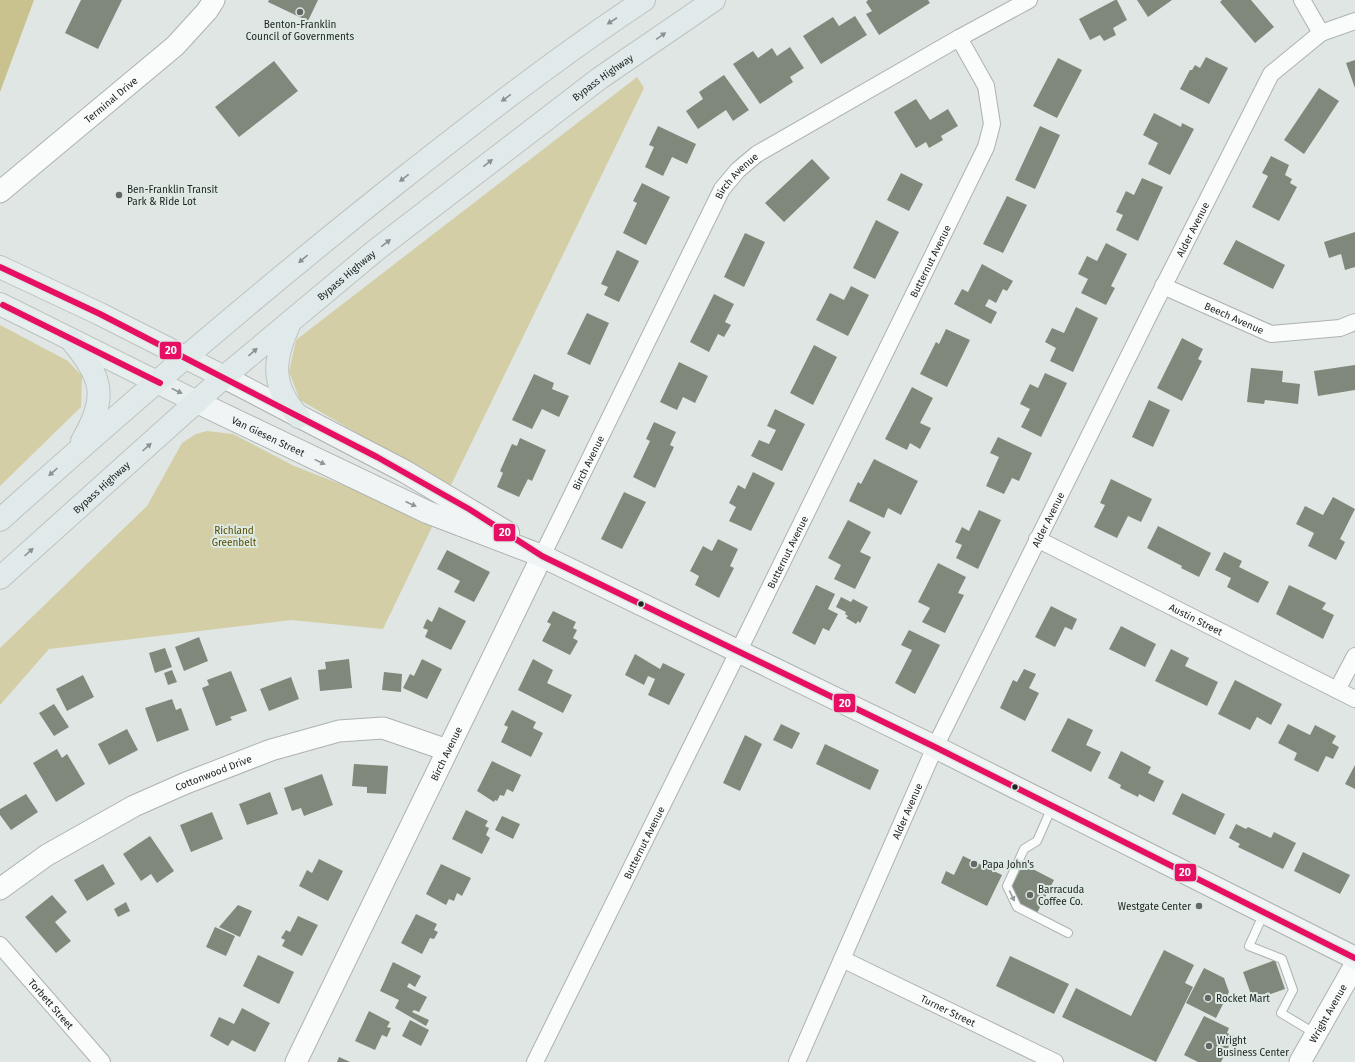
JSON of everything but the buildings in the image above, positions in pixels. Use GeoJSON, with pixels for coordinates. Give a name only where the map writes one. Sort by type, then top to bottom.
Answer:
{"type":"FeatureCollection","features":[{"type":"Feature","properties":{"kind":"highway"},"geometry":{"type":"LineString","coordinates":[[0,520],[156,381],[352,218],[483,115],[605,26],[644,0]]}},
{"type":"Feature","properties":{"kind":"highway","name":"Bypass Highway"},"geometry":{"type":"LineString","coordinates":[[0,578],[224,377],[376,250],[600,78],[714,0]]}},
{"type":"Feature","properties":{"kind":"highway"},"geometry":{"type":"LineString","coordinates":[[292,319],[284,336],[276,366],[281,391],[287,402],[299,417]]}},
{"type":"Feature","properties":{"kind":"highway"},"geometry":{"type":"LineString","coordinates":[[71,340],[94,373],[99,390],[99,400],[96,410],[74,453]]}},
{"type":"Feature","properties":{"kind":"main road","name":"Van Giesen Street"},"geometry":{"type":"LineString","coordinates":[[0,267],[100,314],[185,357],[427,485],[542,556]]}},
{"type":"Feature","properties":{"kind":"main road","name":"Van Giesen Street"},"geometry":{"type":"LineString","coordinates":[[0,304],[197,402],[407,503],[454,523],[542,556],[935,747],[1355,958]]}},
{"type":"Feature","properties":{"kind":"street","name":"Terminal Drive"},"geometry":{"type":"LineString","coordinates":[[0,192],[175,46],[207,11],[214,0]]}},
{"type":"Feature","properties":{"kind":"street","name":"Birch Avenue"},"geometry":{"type":"LineString","coordinates":[[296,1062],[722,189],[738,170],[757,154],[958,38],[1029,0]]}},
{"type":"Feature","properties":{"kind":"street"},"geometry":{"type":"LineString","coordinates":[[1302,0],[1321,32]]}},
{"type":"Feature","properties":{"kind":"street","name":"Alder Avenue"},"geometry":{"type":"LineString","coordinates":[[796,1062],[935,747],[1163,286],[1271,74],[1321,32],[1355,20]]}},
{"type":"Feature","properties":{"kind":"street","name":"Butternut Avenue"},"geometry":{"type":"LineString","coordinates":[[535,1062],[986,147],[992,124],[986,86],[958,38]]}},
{"type":"Feature","properties":{"kind":"street","name":"Beech Avenue"},"geometry":{"type":"LineString","coordinates":[[1163,286],[1271,334],[1340,328],[1355,322]]}},
{"type":"Feature","properties":{"kind":"street","name":"Austin Street"},"geometry":{"type":"LineString","coordinates":[[1037,539],[1355,699]]}},
{"type":"Feature","properties":{"kind":"street"},"geometry":{"type":"LineString","coordinates":[[1337,690],[1355,656]]}},
{"type":"Feature","properties":{"kind":"street","name":"Cottonwood Drive"},"geometry":{"type":"LineString","coordinates":[[0,889],[47,855],[134,806],[186,783],[271,750],[340,731],[383,728],[447,750]]}},
{"type":"Feature","properties":{"kind":"street","name":"Torbett Street"},"geometry":{"type":"LineString","coordinates":[[0,944],[102,1062]]}},
{"type":"Feature","properties":{"kind":"street","name":"Turner Street"},"geometry":{"type":"LineString","coordinates":[[842,959],[1055,1062]]}},
{"type":"Feature","properties":{"kind":"street","name":"Wright Avenue"},"geometry":{"type":"LineString","coordinates":[[1300,1062],[1355,965]]}},
{"type":"Feature","properties":{"kind":"lane"},"geometry":{"type":"LineString","coordinates":[[1052,806],[1037,841],[1024,849],[1007,886],[1017,907],[1068,933]]}},
{"type":"Feature","properties":{"kind":"lane"},"geometry":{"type":"LineString","coordinates":[[1265,913],[1249,946],[1282,960],[1293,990],[1281,1013],[1316,1034]]}},
{"type":"Feature","properties":{"kind":"green space"},"geometry":{"type":"Polygon","coordinates":[[[637,77],[644,88],[450,487],[300,400],[289,372],[296,340],[637,77]]]}},
{"type":"Feature","properties":{"kind":"green space"},"geometry":{"type":"Polygon","coordinates":[[[0,325],[68,361],[82,376],[81,407],[0,486],[0,325]]]}},
{"type":"Feature","properties":{"kind":"green space","name":"Richland Greenbelt"},"geometry":{"type":"Polygon","coordinates":[[[207,431],[233,434],[294,466],[430,519],[432,527],[383,629],[291,620],[49,649],[0,705],[0,648],[147,506],[182,443],[196,434],[207,431]]]}},
{"type":"Feature","properties":{"kind":"shaded area"},"geometry":{"type":"Polygon","coordinates":[[[0,0],[34,0],[0,92],[0,0]]]}},
{"type":"Feature","properties":{"kind":"transit line","name":"20"},"geometry":{"type":"LineString","coordinates":[[0,267],[100,314],[377,457],[469,509],[542,556],[935,747],[1355,958]]}},
{"type":"Feature","properties":{"kind":"transit line","name":"20"},"geometry":{"type":"LineString","coordinates":[[3,305],[160,383]]}},
{"type":"Feature","properties":{"kind":"place","name":"Benton-Franklin Council of Governments"},"geometry":{"type":"Point","coordinates":[300,12]}},
{"type":"Feature","properties":{"kind":"place","name":"Ben-Franklin Transit Park & Ride Lot"},"geometry":{"type":"Point","coordinates":[119,195]}},
{"type":"Feature","properties":{"kind":"place","name":"Papa John's"},"geometry":{"type":"Point","coordinates":[974,864]}},
{"type":"Feature","properties":{"kind":"place","name":"Barracuda Coffee Co."},"geometry":{"type":"Point","coordinates":[1030,895]}},
{"type":"Feature","properties":{"kind":"place","name":"Westgate Center"},"geometry":{"type":"Point","coordinates":[1199,906]}},
{"type":"Feature","properties":{"kind":"place","name":"Rocket Mart"},"geometry":{"type":"Point","coordinates":[1208,998]}},
{"type":"Feature","properties":{"kind":"place","name":"Wright Business Center"},"geometry":{"type":"Point","coordinates":[1209,1046]}}]}
